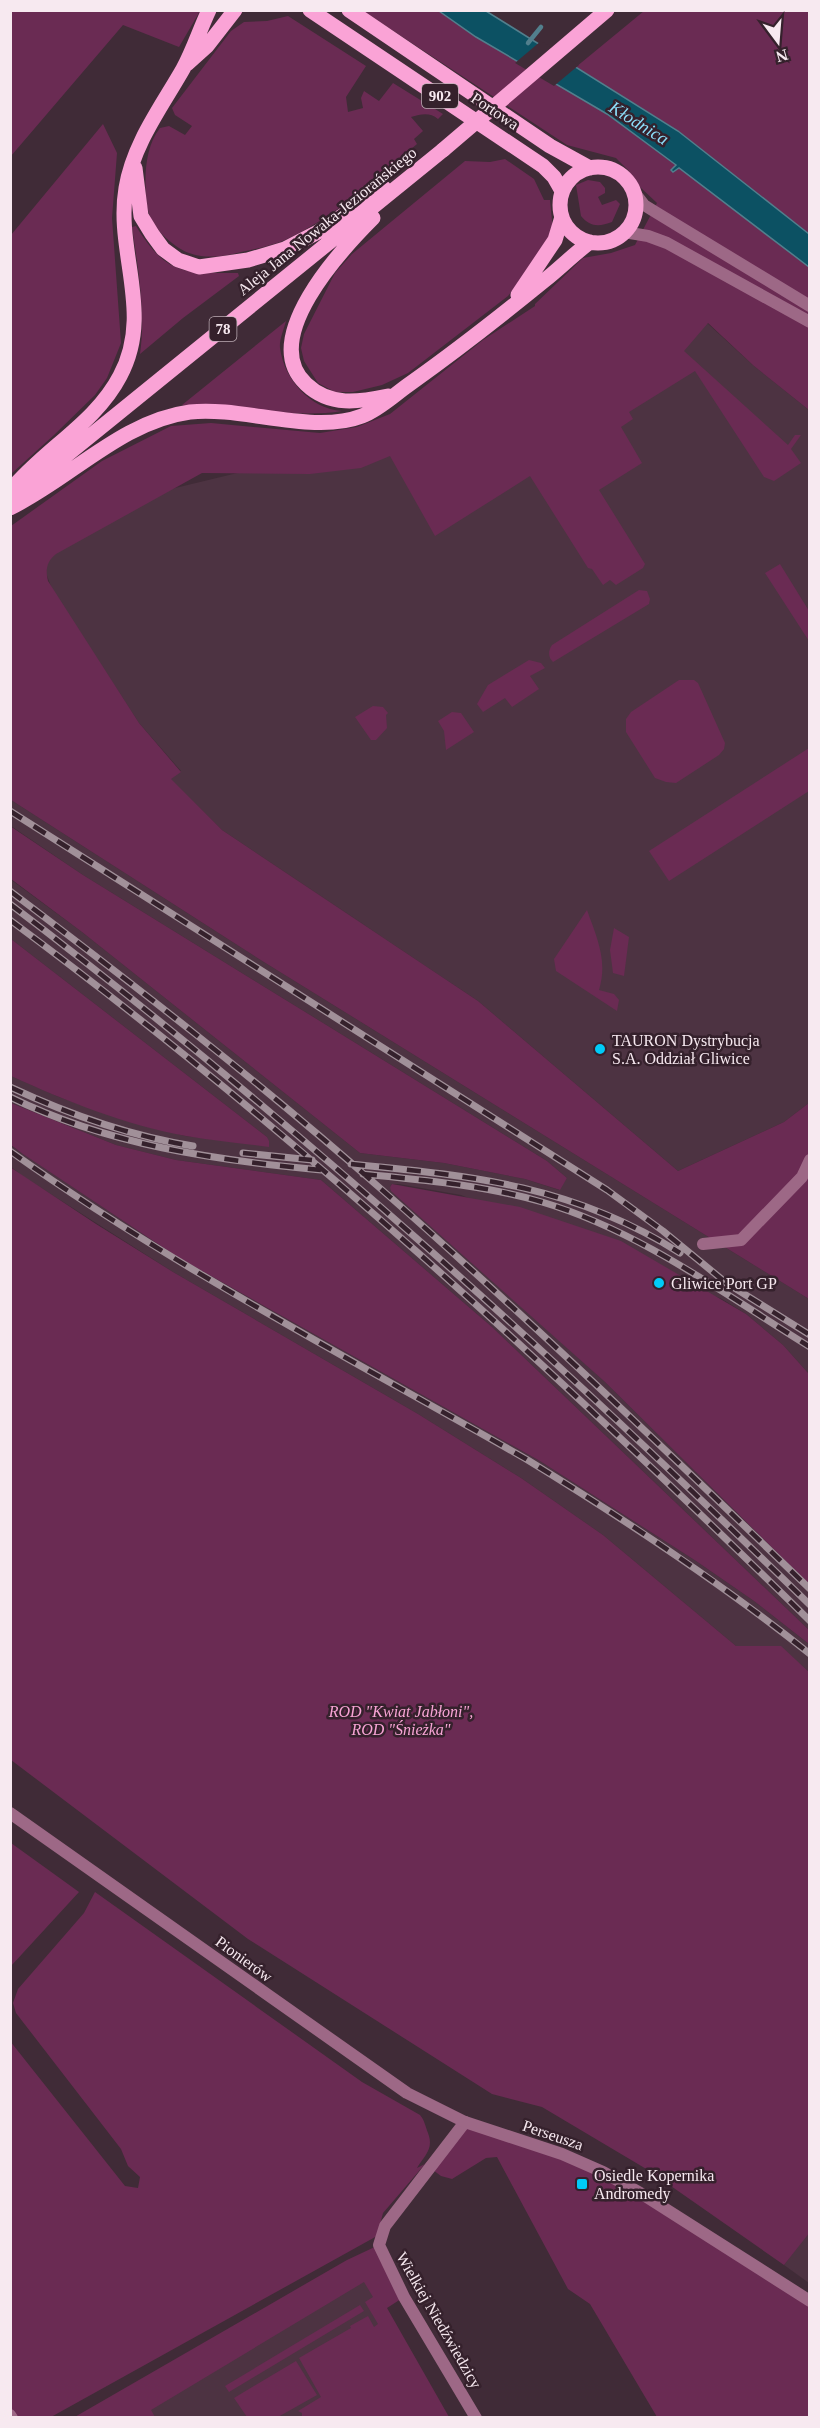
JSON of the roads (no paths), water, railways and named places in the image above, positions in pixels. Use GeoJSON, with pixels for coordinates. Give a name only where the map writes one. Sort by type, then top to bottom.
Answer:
{"type":"FeatureCollection","features":[{"type":"Feature","properties":{"kind":"main road"},"geometry":{"type":"LineString","coordinates":[[10,491],[24,474],[98,408],[121,375],[135,330],[135,304],[124,219],[126,187],[134,161],[158,110],[184,66],[209,10]]}},
{"type":"Feature","properties":{"kind":"main road"},"geometry":{"type":"LineString","coordinates":[[184,66],[207,46],[235,10]]}},
{"type":"Feature","properties":{"kind":"main road","name":"Portowa"},"geometry":{"type":"LineString","coordinates":[[310,10],[535,160],[554,177],[562,191]]}},
{"type":"Feature","properties":{"kind":"main road","name":"Portowa"},"geometry":{"type":"LineString","coordinates":[[349,10],[550,146],[590,168]]}},
{"type":"Feature","properties":{"kind":"main road","name":"Aleja Jana Nowaka-Jeziorańskiego"},"geometry":{"type":"LineString","coordinates":[[10,501],[443,150],[607,10]]}},
{"type":"Feature","properties":{"kind":"main road"},"geometry":{"type":"LineString","coordinates":[[134,161],[141,216],[152,234],[163,249],[178,260],[199,267],[248,260],[285,249],[318,232],[364,200],[428,162]]}},
{"type":"Feature","properties":{"kind":"main road"},"geometry":{"type":"LineString","coordinates":[[394,394],[350,402],[324,397],[313,391],[302,380],[295,368],[290,346],[301,312],[337,257],[428,162]]}},
{"type":"Feature","properties":{"kind":"main road","name":"902"},"geometry":{"type":"LineString","coordinates":[[590,168],[602,167],[614,171],[624,177],[634,192]]}},
{"type":"Feature","properties":{"kind":"main road"},"geometry":{"type":"LineString","coordinates":[[590,168],[578,172],[562,191],[560,209],[562,218],[568,229],[578,237],[590,242],[608,241],[624,232],[633,220],[636,207],[634,192]]}},
{"type":"Feature","properties":{"kind":"main road"},"geometry":{"type":"LineString","coordinates":[[511,305],[555,240],[562,218]]}},
{"type":"Feature","properties":{"kind":"main road"},"geometry":{"type":"LineString","coordinates":[[10,508],[36,496],[96,454],[163,418],[190,412],[219,412],[319,422],[361,416],[378,407],[433,367],[590,242]]}},
{"type":"Feature","properties":{"kind":"street"},"geometry":{"type":"LineString","coordinates":[[634,192],[644,205],[810,306]]}},
{"type":"Feature","properties":{"kind":"street"},"geometry":{"type":"LineString","coordinates":[[624,232],[648,236],[667,243],[810,322]]}},
{"type":"Feature","properties":{"kind":"street"},"geometry":{"type":"LineString","coordinates":[[703,1244],[741,1240],[802,1177],[810,1160]]}},
{"type":"Feature","properties":{"kind":"street","name":"Pionierów"},"geometry":{"type":"LineString","coordinates":[[10,1813],[388,2082],[465,2122]]}},
{"type":"Feature","properties":{"kind":"street","name":"Perseusza"},"geometry":{"type":"LineString","coordinates":[[465,2122],[562,2154],[603,2172],[642,2194],[810,2301]]}},
{"type":"Feature","properties":{"kind":"street","name":"Wielkiej Niedźwiedzicy"},"geometry":{"type":"LineString","coordinates":[[465,2122],[385,2226],[379,2245],[404,2297],[476,2418]]}},
{"type":"Feature","properties":{"kind":"water","name":"Kłodnica"},"geometry":{"type":"Polygon","coordinates":[[[439,11],[486,11],[678,131],[809,234],[809,267],[679,168],[673,172],[671,170],[676,165],[607,114],[476,37],[439,11]]]}},
{"type":"Feature","properties":{"kind":"waterway"},"geometry":{"type":"LineString","coordinates":[[528,43],[541,27]]}},
{"type":"Feature","properties":{"kind":"railway"},"geometry":{"type":"LineString","coordinates":[[10,811],[607,1190],[663,1231],[730,1286]]}},
{"type":"Feature","properties":{"kind":"railway"},"geometry":{"type":"LineString","coordinates":[[10,891],[198,1037],[381,1189],[544,1336],[810,1589]]}},
{"type":"Feature","properties":{"kind":"railway"},"geometry":{"type":"LineString","coordinates":[[10,904],[219,1069],[421,1242],[618,1421],[810,1605]]}},
{"type":"Feature","properties":{"kind":"railway"},"geometry":{"type":"LineString","coordinates":[[10,920],[116,1001],[322,1169],[521,1346],[715,1528],[810,1621]]}},
{"type":"Feature","properties":{"kind":"railway"},"geometry":{"type":"LineString","coordinates":[[10,1087],[100,1123],[169,1142],[193,1146]]}},
{"type":"Feature","properties":{"kind":"railway"},"geometry":{"type":"LineString","coordinates":[[10,1097],[47,1114],[123,1139],[201,1155],[321,1170]]}},
{"type":"Feature","properties":{"kind":"railway"},"geometry":{"type":"LineString","coordinates":[[10,1151],[135,1234],[199,1273],[563,1482],[706,1576],[810,1654]]}},
{"type":"Feature","properties":{"kind":"railway"},"geometry":{"type":"LineString","coordinates":[[243,1153],[312,1160]]}},
{"type":"Feature","properties":{"kind":"railway"},"geometry":{"type":"LineString","coordinates":[[351,1164],[439,1173],[561,1198],[640,1230],[680,1253]]}},
{"type":"Feature","properties":{"kind":"railway"},"geometry":{"type":"LineString","coordinates":[[363,1174],[498,1191],[578,1214],[647,1247],[713,1285],[810,1347]]}},
{"type":"Feature","properties":{"kind":"railway"},"geometry":{"type":"LineString","coordinates":[[725,1282],[810,1335]]}},
{"type":"Feature","properties":{"kind":"place","name":"TAURON Dystrybucja S.A. Oddział Gliwice"},"geometry":{"type":"Point","coordinates":[600,1049]}},
{"type":"Feature","properties":{"kind":"place","name":"Gliwice Port GP"},"geometry":{"type":"Point","coordinates":[659,1283]}},
{"type":"Feature","properties":{"kind":"place","name":"Osiedle Kopernika Andromedy"},"geometry":{"type":"Point","coordinates":[582,2184]}},
{"type":"Feature","properties":{"kind":"park label","name":"ROD \"Kwiat Jabłoni\", ROD \"Śnieżka\""},"geometry":{"type":"Point","coordinates":[401,1720]}}]}
